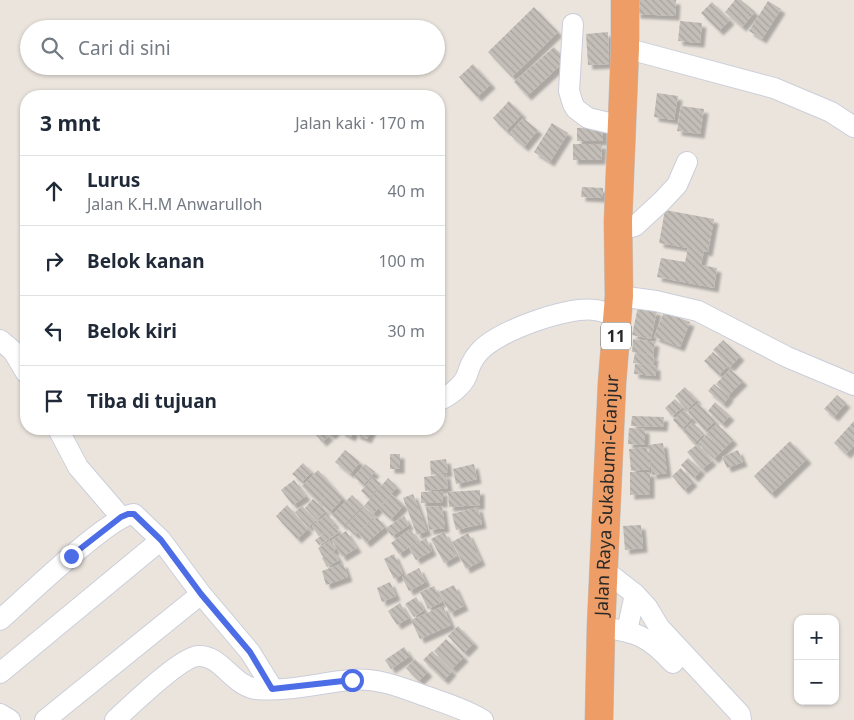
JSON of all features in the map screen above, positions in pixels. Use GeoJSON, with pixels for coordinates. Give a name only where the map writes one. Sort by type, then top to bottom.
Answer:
{"type":"FeatureCollection","features":[{"type":"Feature","properties":{"kind":"highway","name":"Jalan Raya Sukabumi-Cianjur"},"geometry":{"type":"LineString","coordinates":[[600,711],[601,627],[612,383],[618,306],[618,231],[625,0]]}},
{"type":"Feature","properties":{"kind":"street"},"geometry":{"type":"LineString","coordinates":[[573,24],[570,91],[573,104],[576,110],[588,118],[622,126]]}},
{"type":"Feature","properties":{"kind":"street"},"geometry":{"type":"LineString","coordinates":[[625,48],[774,88],[831,112],[854,127]]}},
{"type":"Feature","properties":{"kind":"street"},"geometry":{"type":"LineString","coordinates":[[618,231],[635,226],[662,201],[677,185],[687,162]]}},
{"type":"Feature","properties":{"kind":"street"},"geometry":{"type":"LineString","coordinates":[[445,398],[464,380],[468,368],[480,351],[491,341],[501,336],[525,325],[563,313],[656,301],[698,311],[787,357],[854,385]]}},
{"type":"Feature","properties":{"kind":"street"},"geometry":{"type":"LineString","coordinates":[[0,340],[13,351],[20,363]]}},
{"type":"Feature","properties":{"kind":"street"},"geometry":{"type":"LineString","coordinates":[[61,435],[78,467],[121,517]]}},
{"type":"Feature","properties":{"kind":"street"},"geometry":{"type":"LineString","coordinates":[[0,620],[71,556],[121,517],[134,514],[161,540],[201,594],[250,652],[272,689]]}},
{"type":"Feature","properties":{"kind":"street"},"geometry":{"type":"LineString","coordinates":[[0,673],[161,540]]}},
{"type":"Feature","properties":{"kind":"street"},"geometry":{"type":"LineString","coordinates":[[604,570],[635,594],[647,607],[657,646],[728,720]]}},
{"type":"Feature","properties":{"kind":"street"},"geometry":{"type":"LineString","coordinates":[[45,720],[201,594]]}},
{"type":"Feature","properties":{"kind":"street"},"geometry":{"type":"LineString","coordinates":[[627,630],[635,594]]}},
{"type":"Feature","properties":{"kind":"street"},"geometry":{"type":"LineString","coordinates":[[601,627],[654,634],[740,714],[741,720]]}},
{"type":"Feature","properties":{"kind":"street"},"geometry":{"type":"LineString","coordinates":[[114,720],[167,674],[193,657],[200,656],[210,659],[242,684],[254,689],[272,689],[352,680],[375,681],[388,683],[445,703],[483,720]]}},
{"type":"Feature","properties":{"kind":"street"},"geometry":{"type":"LineString","coordinates":[[0,714],[10,720]]}},
{"type":"Feature","properties":{"kind":"building"},"geometry":{"type":"Polygon","coordinates":[[[637,0],[676,0],[675,16],[636,14],[637,0]]]}},
{"type":"Feature","properties":{"kind":"building"},"geometry":{"type":"Polygon","coordinates":[[[735,0],[741,0],[755,12],[742,27],[725,12],[735,0]]]}},
{"type":"Feature","properties":{"kind":"building"},"geometry":{"type":"Polygon","coordinates":[[[768,1],[781,9],[762,39],[749,31],[768,1]]]}},
{"type":"Feature","properties":{"kind":"building"},"geometry":{"type":"Polygon","coordinates":[[[712,2],[730,20],[719,31],[701,13],[712,2]]]}},
{"type":"Feature","properties":{"kind":"building"},"geometry":{"type":"Polygon","coordinates":[[[534,7],[558,32],[512,77],[488,52],[534,7]]]}},
{"type":"Feature","properties":{"kind":"building"},"geometry":{"type":"Polygon","coordinates":[[[680,21],[702,23],[700,43],[678,41],[680,21]]]}},
{"type":"Feature","properties":{"kind":"building"},"geometry":{"type":"Polygon","coordinates":[[[608,32],[609,64],[588,65],[586,34],[608,32]]]}},
{"type":"Feature","properties":{"kind":"building"},"geometry":{"type":"Polygon","coordinates":[[[554,47],[566,60],[527,96],[514,82],[554,47]]]}},
{"type":"Feature","properties":{"kind":"building"},"geometry":{"type":"Polygon","coordinates":[[[473,64],[491,84],[477,97],[459,77],[473,64]]]}},
{"type":"Feature","properties":{"kind":"building"},"geometry":{"type":"Polygon","coordinates":[[[657,93],[678,96],[674,120],[654,117],[657,93]]]}},
{"type":"Feature","properties":{"kind":"building"},"geometry":{"type":"Polygon","coordinates":[[[509,101],[522,114],[506,131],[493,118],[509,101]]]}},
{"type":"Feature","properties":{"kind":"building"},"geometry":{"type":"Polygon","coordinates":[[[681,106],[704,109],[700,134],[677,131],[681,106]]]}},
{"type":"Feature","properties":{"kind":"building"},"geometry":{"type":"Polygon","coordinates":[[[523,118],[538,130],[524,147],[509,134],[523,118]]]}},
{"type":"Feature","properties":{"kind":"building"},"geometry":{"type":"Polygon","coordinates":[[[552,123],[568,133],[550,162],[534,152],[552,123]]]}},
{"type":"Feature","properties":{"kind":"building"},"geometry":{"type":"Polygon","coordinates":[[[603,127],[603,141],[577,141],[577,128],[603,127]]]}},
{"type":"Feature","properties":{"kind":"building"},"geometry":{"type":"Polygon","coordinates":[[[573,144],[602,144],[601,160],[573,160],[573,144]]]}},
{"type":"Feature","properties":{"kind":"building"},"geometry":{"type":"Polygon","coordinates":[[[582,187],[603,188],[603,198],[581,197],[582,187]]]}},
{"type":"Feature","properties":{"kind":"building"},"geometry":{"type":"Polygon","coordinates":[[[665,210],[714,219],[708,252],[704,251],[701,265],[717,268],[714,288],[657,277],[661,258],[685,262],[688,248],[659,243],[665,210]]]}},
{"type":"Feature","properties":{"kind":"building"},"geometry":{"type":"Polygon","coordinates":[[[638,307],[657,311],[651,339],[632,335],[638,307]]]}},
{"type":"Feature","properties":{"kind":"building"},"geometry":{"type":"Polygon","coordinates":[[[664,312],[690,322],[680,347],[654,337],[664,312]]]}},
{"type":"Feature","properties":{"kind":"building"},"geometry":{"type":"Polygon","coordinates":[[[633,339],[655,342],[653,355],[632,352],[633,339]]]}},
{"type":"Feature","properties":{"kind":"building"},"geometry":{"type":"Polygon","coordinates":[[[723,340],[740,356],[730,367],[713,350],[723,340]]]}},
{"type":"Feature","properties":{"kind":"building"},"geometry":{"type":"Polygon","coordinates":[[[713,352],[728,366],[719,375],[704,361],[713,352]]]}},
{"type":"Feature","properties":{"kind":"building"},"geometry":{"type":"Polygon","coordinates":[[[635,353],[654,356],[653,365],[633,363],[635,353]]]}},
{"type":"Feature","properties":{"kind":"building"},"geometry":{"type":"Polygon","coordinates":[[[635,364],[656,366],[656,376],[634,374],[635,364]]]}},
{"type":"Feature","properties":{"kind":"building"},"geometry":{"type":"Polygon","coordinates":[[[730,369],[743,381],[728,396],[716,384],[730,369]]]}},
{"type":"Feature","properties":{"kind":"building"},"geometry":{"type":"Polygon","coordinates":[[[714,384],[729,397],[723,404],[708,391],[714,384]]]}},
{"type":"Feature","properties":{"kind":"building"},"geometry":{"type":"Polygon","coordinates":[[[685,387],[697,400],[687,410],[675,396],[685,387]]]}},
{"type":"Feature","properties":{"kind":"building"},"geometry":{"type":"Polygon","coordinates":[[[837,395],[846,403],[834,417],[824,409],[837,395]]]}},
{"type":"Feature","properties":{"kind":"building"},"geometry":{"type":"Polygon","coordinates":[[[675,399],[683,407],[672,416],[665,408],[675,399]]]}},
{"type":"Feature","properties":{"kind":"building"},"geometry":{"type":"Polygon","coordinates":[[[715,402],[730,416],[722,424],[708,411],[715,402]]]}},
{"type":"Feature","properties":{"kind":"building"},"geometry":{"type":"Polygon","coordinates":[[[698,403],[715,421],[705,431],[688,412],[698,403]]]}},
{"type":"Feature","properties":{"kind":"building"},"geometry":{"type":"Polygon","coordinates":[[[684,410],[692,418],[682,429],[673,420],[684,410]]]}},
{"type":"Feature","properties":{"kind":"building"},"geometry":{"type":"Polygon","coordinates":[[[632,416],[664,417],[663,427],[631,426],[632,416]]]}},
{"type":"Feature","properties":{"kind":"building"},"geometry":{"type":"Polygon","coordinates":[[[854,421],[854,446],[846,454],[834,443],[854,421]]]}},
{"type":"Feature","properties":{"kind":"building"},"geometry":{"type":"Polygon","coordinates":[[[692,422],[704,434],[694,444],[683,431],[692,422]]]}},
{"type":"Feature","properties":{"kind":"building"},"geometry":{"type":"Polygon","coordinates":[[[717,424],[733,440],[714,459],[698,443],[706,435],[718,446],[706,434],[717,424]]]}},
{"type":"Feature","properties":{"kind":"building"},"geometry":{"type":"Polygon","coordinates":[[[629,428],[645,429],[645,445],[628,444],[629,428]]]}},
{"type":"Feature","properties":{"kind":"building"},"geometry":{"type":"Polygon","coordinates":[[[316,435],[329,436],[322,442],[316,435]]]}},
{"type":"Feature","properties":{"kind":"building"},"geometry":{"type":"Polygon","coordinates":[[[357,435],[369,435],[367,439],[357,435]]]}},
{"type":"Feature","properties":{"kind":"building"},"geometry":{"type":"Polygon","coordinates":[[[790,441],[807,459],[771,494],[754,476],[790,441]]]}},
{"type":"Feature","properties":{"kind":"building"},"geometry":{"type":"Polygon","coordinates":[[[663,443],[667,473],[652,475],[648,445],[663,443]]]}},
{"type":"Feature","properties":{"kind":"building"},"geometry":{"type":"Polygon","coordinates":[[[698,444],[712,461],[702,469],[687,452],[698,444]]]}},
{"type":"Feature","properties":{"kind":"building"},"geometry":{"type":"Polygon","coordinates":[[[647,447],[650,469],[631,471],[629,449],[647,447]]]}},
{"type":"Feature","properties":{"kind":"building"},"geometry":{"type":"Polygon","coordinates":[[[345,450],[360,462],[350,474],[335,462],[345,450]]]}},
{"type":"Feature","properties":{"kind":"building"},"geometry":{"type":"Polygon","coordinates":[[[738,450],[743,462],[727,468],[722,457],[738,450]]]}},
{"type":"Feature","properties":{"kind":"building"},"geometry":{"type":"Polygon","coordinates":[[[390,454],[400,454],[400,469],[390,469],[390,454]]]}},
{"type":"Feature","properties":{"kind":"building"},"geometry":{"type":"Polygon","coordinates":[[[688,458],[701,470],[694,478],[681,465],[688,458]]]}},
{"type":"Feature","properties":{"kind":"building"},"geometry":{"type":"Polygon","coordinates":[[[446,459],[448,472],[431,475],[430,461],[446,459]]]}},
{"type":"Feature","properties":{"kind":"building"},"geometry":{"type":"Polygon","coordinates":[[[303,463],[312,472],[302,482],[292,474],[303,463]]]}},
{"type":"Feature","properties":{"kind":"building"},"geometry":{"type":"Polygon","coordinates":[[[365,464],[375,472],[363,485],[354,477],[365,464]]]}},
{"type":"Feature","properties":{"kind":"building"},"geometry":{"type":"Polygon","coordinates":[[[474,464],[477,479],[456,484],[453,469],[474,464]]]}},
{"type":"Feature","properties":{"kind":"building"},"geometry":{"type":"Polygon","coordinates":[[[681,468],[693,482],[684,490],[672,476],[681,468]]]}},
{"type":"Feature","properties":{"kind":"building"},"geometry":{"type":"Polygon","coordinates":[[[318,470],[343,498],[330,512],[320,503],[332,490],[319,503],[302,486],[318,470]]]}},
{"type":"Feature","properties":{"kind":"building"},"geometry":{"type":"Polygon","coordinates":[[[630,472],[650,472],[650,494],[630,495],[630,472]]]}},
{"type":"Feature","properties":{"kind":"building"},"geometry":{"type":"Polygon","coordinates":[[[446,474],[448,488],[425,491],[424,477],[446,474]]]}},
{"type":"Feature","properties":{"kind":"building"},"geometry":{"type":"Polygon","coordinates":[[[373,477],[381,484],[369,498],[361,491],[373,477]]]}},
{"type":"Feature","properties":{"kind":"building"},"geometry":{"type":"Polygon","coordinates":[[[388,478],[397,487],[373,514],[364,506],[388,478]]]}},
{"type":"Feature","properties":{"kind":"building"},"geometry":{"type":"Polygon","coordinates":[[[294,480],[306,496],[293,505],[281,490],[294,480]]]}},
{"type":"Feature","properties":{"kind":"building"},"geometry":{"type":"Polygon","coordinates":[[[480,490],[480,505],[449,507],[448,492],[480,490]]]}},
{"type":"Feature","properties":{"kind":"building"},"geometry":{"type":"Polygon","coordinates":[[[443,491],[443,503],[421,503],[421,492],[443,491]]]}},
{"type":"Feature","properties":{"kind":"building"},"geometry":{"type":"Polygon","coordinates":[[[392,494],[404,505],[391,519],[379,509],[392,494]]]}},
{"type":"Feature","properties":{"kind":"building"},"geometry":{"type":"Polygon","coordinates":[[[413,494],[427,531],[417,535],[403,498],[413,494]]]}},
{"type":"Feature","properties":{"kind":"building"},"geometry":{"type":"Polygon","coordinates":[[[352,495],[363,506],[343,526],[332,515],[352,495]]]}},
{"type":"Feature","properties":{"kind":"building"},"geometry":{"type":"Polygon","coordinates":[[[313,499],[326,511],[317,519],[305,508],[313,499]]]}},
{"type":"Feature","properties":{"kind":"building"},"geometry":{"type":"Polygon","coordinates":[[[287,505],[308,529],[297,539],[276,516],[287,505]]]}},
{"type":"Feature","properties":{"kind":"building"},"geometry":{"type":"Polygon","coordinates":[[[302,506],[316,520],[308,527],[295,512],[302,506]]]}},
{"type":"Feature","properties":{"kind":"building"},"geometry":{"type":"Polygon","coordinates":[[[442,506],[445,528],[429,530],[426,507],[442,506]]]}},
{"type":"Feature","properties":{"kind":"building"},"geometry":{"type":"Polygon","coordinates":[[[364,507],[374,517],[355,535],[345,526],[364,507]]]}},
{"type":"Feature","properties":{"kind":"building"},"geometry":{"type":"Polygon","coordinates":[[[478,507],[482,524],[456,530],[452,514],[478,507]]]}},
{"type":"Feature","properties":{"kind":"building"},"geometry":{"type":"Polygon","coordinates":[[[327,514],[335,524],[319,536],[312,526],[327,514]]]}},
{"type":"Feature","properties":{"kind":"building"},"geometry":{"type":"Polygon","coordinates":[[[404,516],[409,525],[392,536],[386,528],[404,516]]]}},
{"type":"Feature","properties":{"kind":"building"},"geometry":{"type":"Polygon","coordinates":[[[377,517],[385,527],[366,543],[358,533],[377,517]]]}},
{"type":"Feature","properties":{"kind":"building"},"geometry":{"type":"Polygon","coordinates":[[[641,525],[643,548],[625,550],[623,526],[641,525]]]}},
{"type":"Feature","properties":{"kind":"building"},"geometry":{"type":"Polygon","coordinates":[[[335,526],[339,532],[319,545],[315,540],[335,526]]]}},
{"type":"Feature","properties":{"kind":"building"},"geometry":{"type":"Polygon","coordinates":[[[410,529],[418,541],[399,554],[391,543],[410,529]]]}},
{"type":"Feature","properties":{"kind":"building"},"geometry":{"type":"Polygon","coordinates":[[[346,531],[357,548],[342,557],[332,540],[346,531]]]}},
{"type":"Feature","properties":{"kind":"building"},"geometry":{"type":"Polygon","coordinates":[[[444,532],[457,556],[444,563],[431,539],[444,532]]]}},
{"type":"Feature","properties":{"kind":"building"},"geometry":{"type":"Polygon","coordinates":[[[468,533],[481,561],[466,569],[452,542],[468,533]]]}},
{"type":"Feature","properties":{"kind":"building"},"geometry":{"type":"Polygon","coordinates":[[[426,538],[432,551],[416,560],[409,548],[426,538]]]}},
{"type":"Feature","properties":{"kind":"building"},"geometry":{"type":"Polygon","coordinates":[[[331,540],[336,549],[323,557],[318,548],[331,540]]]}},
{"type":"Feature","properties":{"kind":"building"},"geometry":{"type":"Polygon","coordinates":[[[334,551],[339,560],[327,567],[322,558],[334,551]]]}},
{"type":"Feature","properties":{"kind":"building"},"geometry":{"type":"Polygon","coordinates":[[[394,554],[403,574],[394,579],[384,559],[394,554]]]}},
{"type":"Feature","properties":{"kind":"building"},"geometry":{"type":"Polygon","coordinates":[[[343,563],[348,577],[326,585],[322,571],[343,563]]]}},
{"type":"Feature","properties":{"kind":"building"},"geometry":{"type":"Polygon","coordinates":[[[419,568],[426,582],[409,591],[402,577],[419,568]]]}},
{"type":"Feature","properties":{"kind":"building"},"geometry":{"type":"Polygon","coordinates":[[[390,582],[396,596],[382,602],[377,588],[390,582]]]}},
{"type":"Feature","properties":{"kind":"building"},"geometry":{"type":"Polygon","coordinates":[[[454,585],[464,606],[450,613],[439,592],[454,585]]]}},
{"type":"Feature","properties":{"kind":"building"},"geometry":{"type":"Polygon","coordinates":[[[434,586],[442,602],[428,609],[420,592],[434,586]]]}},
{"type":"Feature","properties":{"kind":"building"},"geometry":{"type":"Polygon","coordinates":[[[416,597],[424,610],[414,617],[405,604],[416,597]]]}},
{"type":"Feature","properties":{"kind":"building"},"geometry":{"type":"Polygon","coordinates":[[[400,603],[409,618],[397,625],[388,611],[400,603]]]}},
{"type":"Feature","properties":{"kind":"building"},"geometry":{"type":"Polygon","coordinates":[[[443,606],[451,625],[420,639],[411,620],[443,606]]]}},
{"type":"Feature","properties":{"kind":"building"},"geometry":{"type":"Polygon","coordinates":[[[458,626],[474,643],[464,653],[448,636],[458,626]]]}},
{"type":"Feature","properties":{"kind":"building"},"geometry":{"type":"Polygon","coordinates":[[[446,639],[464,657],[452,669],[434,651],[446,639]]]}},
{"type":"Feature","properties":{"kind":"building"},"geometry":{"type":"Polygon","coordinates":[[[404,647],[410,656],[391,669],[385,660],[404,647]]]}},
{"type":"Feature","properties":{"kind":"building"},"geometry":{"type":"Polygon","coordinates":[[[432,651],[452,671],[444,680],[423,660],[432,651]]]}},
{"type":"Feature","properties":{"kind":"building"},"geometry":{"type":"Polygon","coordinates":[[[415,659],[428,672],[419,681],[406,668],[415,659]]]}},
{"type":"Feature","properties":{"kind":"route"},"geometry":{"type":"LineString","coordinates":[[71,556],[121,517],[134,514],[161,540],[201,594],[250,652],[272,689],[352,680]]}}]}
